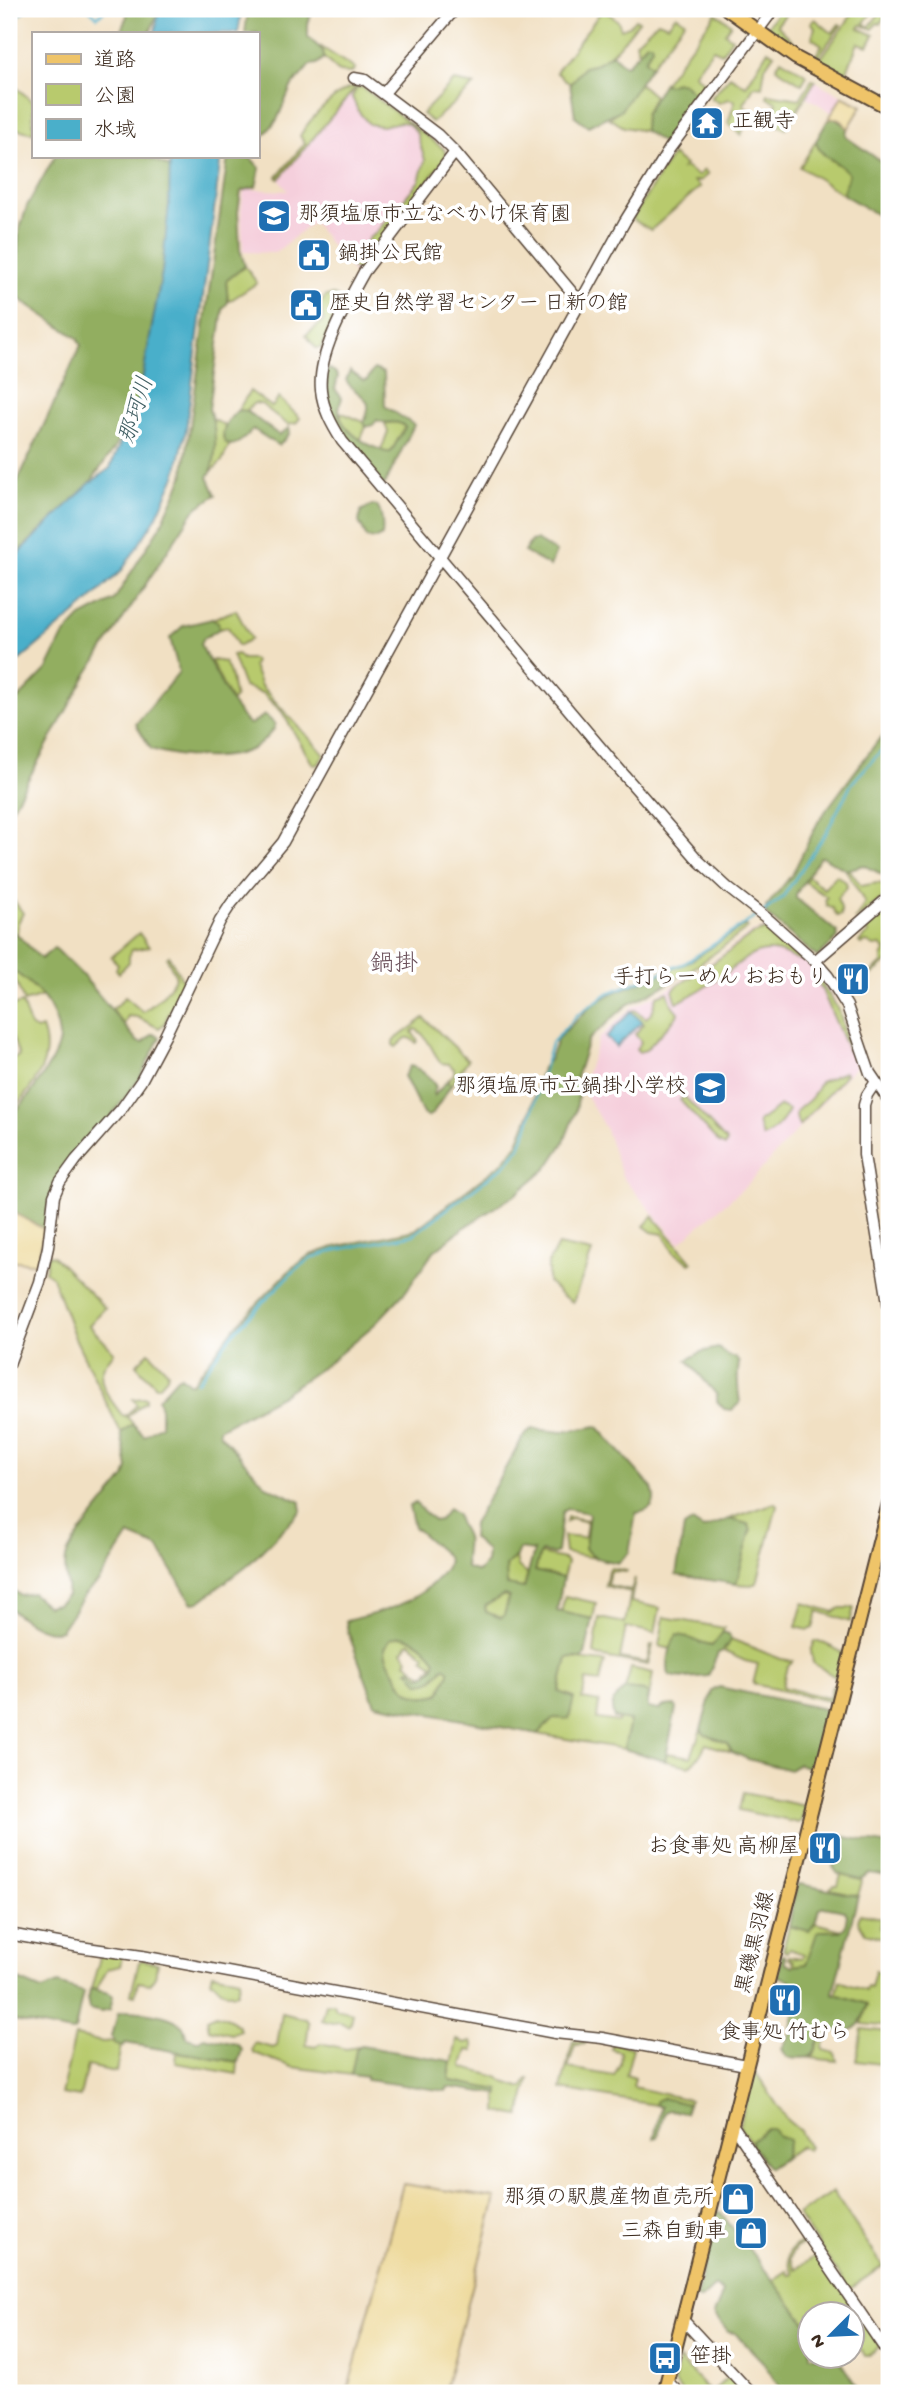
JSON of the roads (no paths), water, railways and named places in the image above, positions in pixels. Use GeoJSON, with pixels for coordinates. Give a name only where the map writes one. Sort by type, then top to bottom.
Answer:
{"type":"FeatureCollection","features":[{"type":"Feature","properties":{"kind":"main road"},"geometry":{"type":"LineString","coordinates":[[727,9],[796,58],[889,108]]}},
{"type":"Feature","properties":{"kind":"main road","name":"黒磯黒羽線"},"geometry":{"type":"LineString","coordinates":[[666,2387],[889,1503]]}},
{"type":"Feature","properties":{"kind":"street"},"geometry":{"type":"LineString","coordinates":[[384,93],[455,9]]}},
{"type":"Feature","properties":{"kind":"street"},"geometry":{"type":"LineString","coordinates":[[9,1364],[40,1282],[48,1247],[54,1196],[60,1182],[141,1081],[220,921],[283,842],[625,221],[670,148],[774,9]]}},
{"type":"Feature","properties":{"kind":"street"},"geometry":{"type":"LineString","coordinates":[[354,78],[365,79],[438,135],[580,302]]}},
{"type":"Feature","properties":{"kind":"street"},"geometry":{"type":"LineString","coordinates":[[455,152],[364,272],[340,320],[321,368],[321,392],[330,421],[342,441],[611,761],[699,861],[815,961],[840,991],[848,1006],[864,1060],[875,1083],[889,1101]]}},
{"type":"Feature","properties":{"kind":"street"},"geometry":{"type":"LineString","coordinates":[[815,961],[889,897]]}},
{"type":"Feature","properties":{"kind":"street"},"geometry":{"type":"LineString","coordinates":[[875,1083],[864,1105],[864,1155],[889,1309]]}},
{"type":"Feature","properties":{"kind":"street"},"geometry":{"type":"LineString","coordinates":[[9,1934],[746,2065]]}},
{"type":"Feature","properties":{"kind":"street"},"geometry":{"type":"LineString","coordinates":[[732,2124],[889,2355]]}},
{"type":"Feature","properties":{"kind":"street"},"geometry":{"type":"LineString","coordinates":[[682,2320],[751,2393]]}},
{"type":"Feature","properties":{"kind":"street"},"geometry":{"type":"LineString","coordinates":[[666,2387],[679,2393]]}},
{"type":"Feature","properties":{"kind":"water"},"geometry":{"type":"Polygon","coordinates":[[[159,9],[242,9],[238,32],[155,32],[159,9]]]}},
{"type":"Feature","properties":{"kind":"water","name":"那珂川"},"geometry":{"type":"Polygon","coordinates":[[[170,158],[221,158],[186,430],[176,474],[156,518],[122,570],[9,669],[9,566],[89,484],[110,468],[139,397],[162,272],[169,205],[170,158]]]}},
{"type":"Feature","properties":{"kind":"water"},"geometry":{"type":"Polygon","coordinates":[[[631,1011],[642,1022],[616,1047],[606,1037],[631,1011]]]}},
{"type":"Feature","properties":{"kind":"waterway"},"geometry":{"type":"LineString","coordinates":[[9,24],[26,9]]}},
{"type":"Feature","properties":{"kind":"waterway"},"geometry":{"type":"LineString","coordinates":[[89,9],[97,17],[106,9]]}},
{"type":"Feature","properties":{"kind":"waterway"},"geometry":{"type":"LineString","coordinates":[[763,912],[782,898],[826,833],[852,783],[889,742]]}},
{"type":"Feature","properties":{"kind":"waterway"},"geometry":{"type":"LineString","coordinates":[[197,1382],[234,1332],[296,1269],[311,1258],[413,1235],[505,1165],[520,1147],[528,1126],[551,1044],[577,1015],[608,993],[685,963],[757,916]]}},
{"type":"Feature","properties":{"kind":"place","name":"正観寺"},"geometry":{"type":"Point","coordinates":[707,123]}},
{"type":"Feature","properties":{"kind":"place","name":"那須塩原市立なべかけ保育園"},"geometry":{"type":"Point","coordinates":[274,216]}},
{"type":"Feature","properties":{"kind":"place","name":"鍋掛公民館"},"geometry":{"type":"Point","coordinates":[314,255]}},
{"type":"Feature","properties":{"kind":"place","name":"歴史自然学習センター 日新の館"},"geometry":{"type":"Point","coordinates":[306,305]}},
{"type":"Feature","properties":{"kind":"place","name":"手打らーめん おおもり"},"geometry":{"type":"Point","coordinates":[853,979]}},
{"type":"Feature","properties":{"kind":"place","name":"那須塩原市立鍋掛小学校"},"geometry":{"type":"Point","coordinates":[710,1088]}},
{"type":"Feature","properties":{"kind":"place","name":"お食事処 高柳屋"},"geometry":{"type":"Point","coordinates":[825,1848]}},
{"type":"Feature","properties":{"kind":"place","name":"食事処 竹むら"},"geometry":{"type":"Point","coordinates":[785,2000]}},
{"type":"Feature","properties":{"kind":"place","name":"那須の駅農産物直売所"},"geometry":{"type":"Point","coordinates":[738,2199]}},
{"type":"Feature","properties":{"kind":"place","name":"三森自動車"},"geometry":{"type":"Point","coordinates":[751,2233]}},
{"type":"Feature","properties":{"kind":"place","name":"笹掛"},"geometry":{"type":"Point","coordinates":[665,2358]}},
{"type":"Feature","properties":{"kind":"district","name":"鍋掛"},"geometry":{"type":"Point","coordinates":[394,965]}}]}
